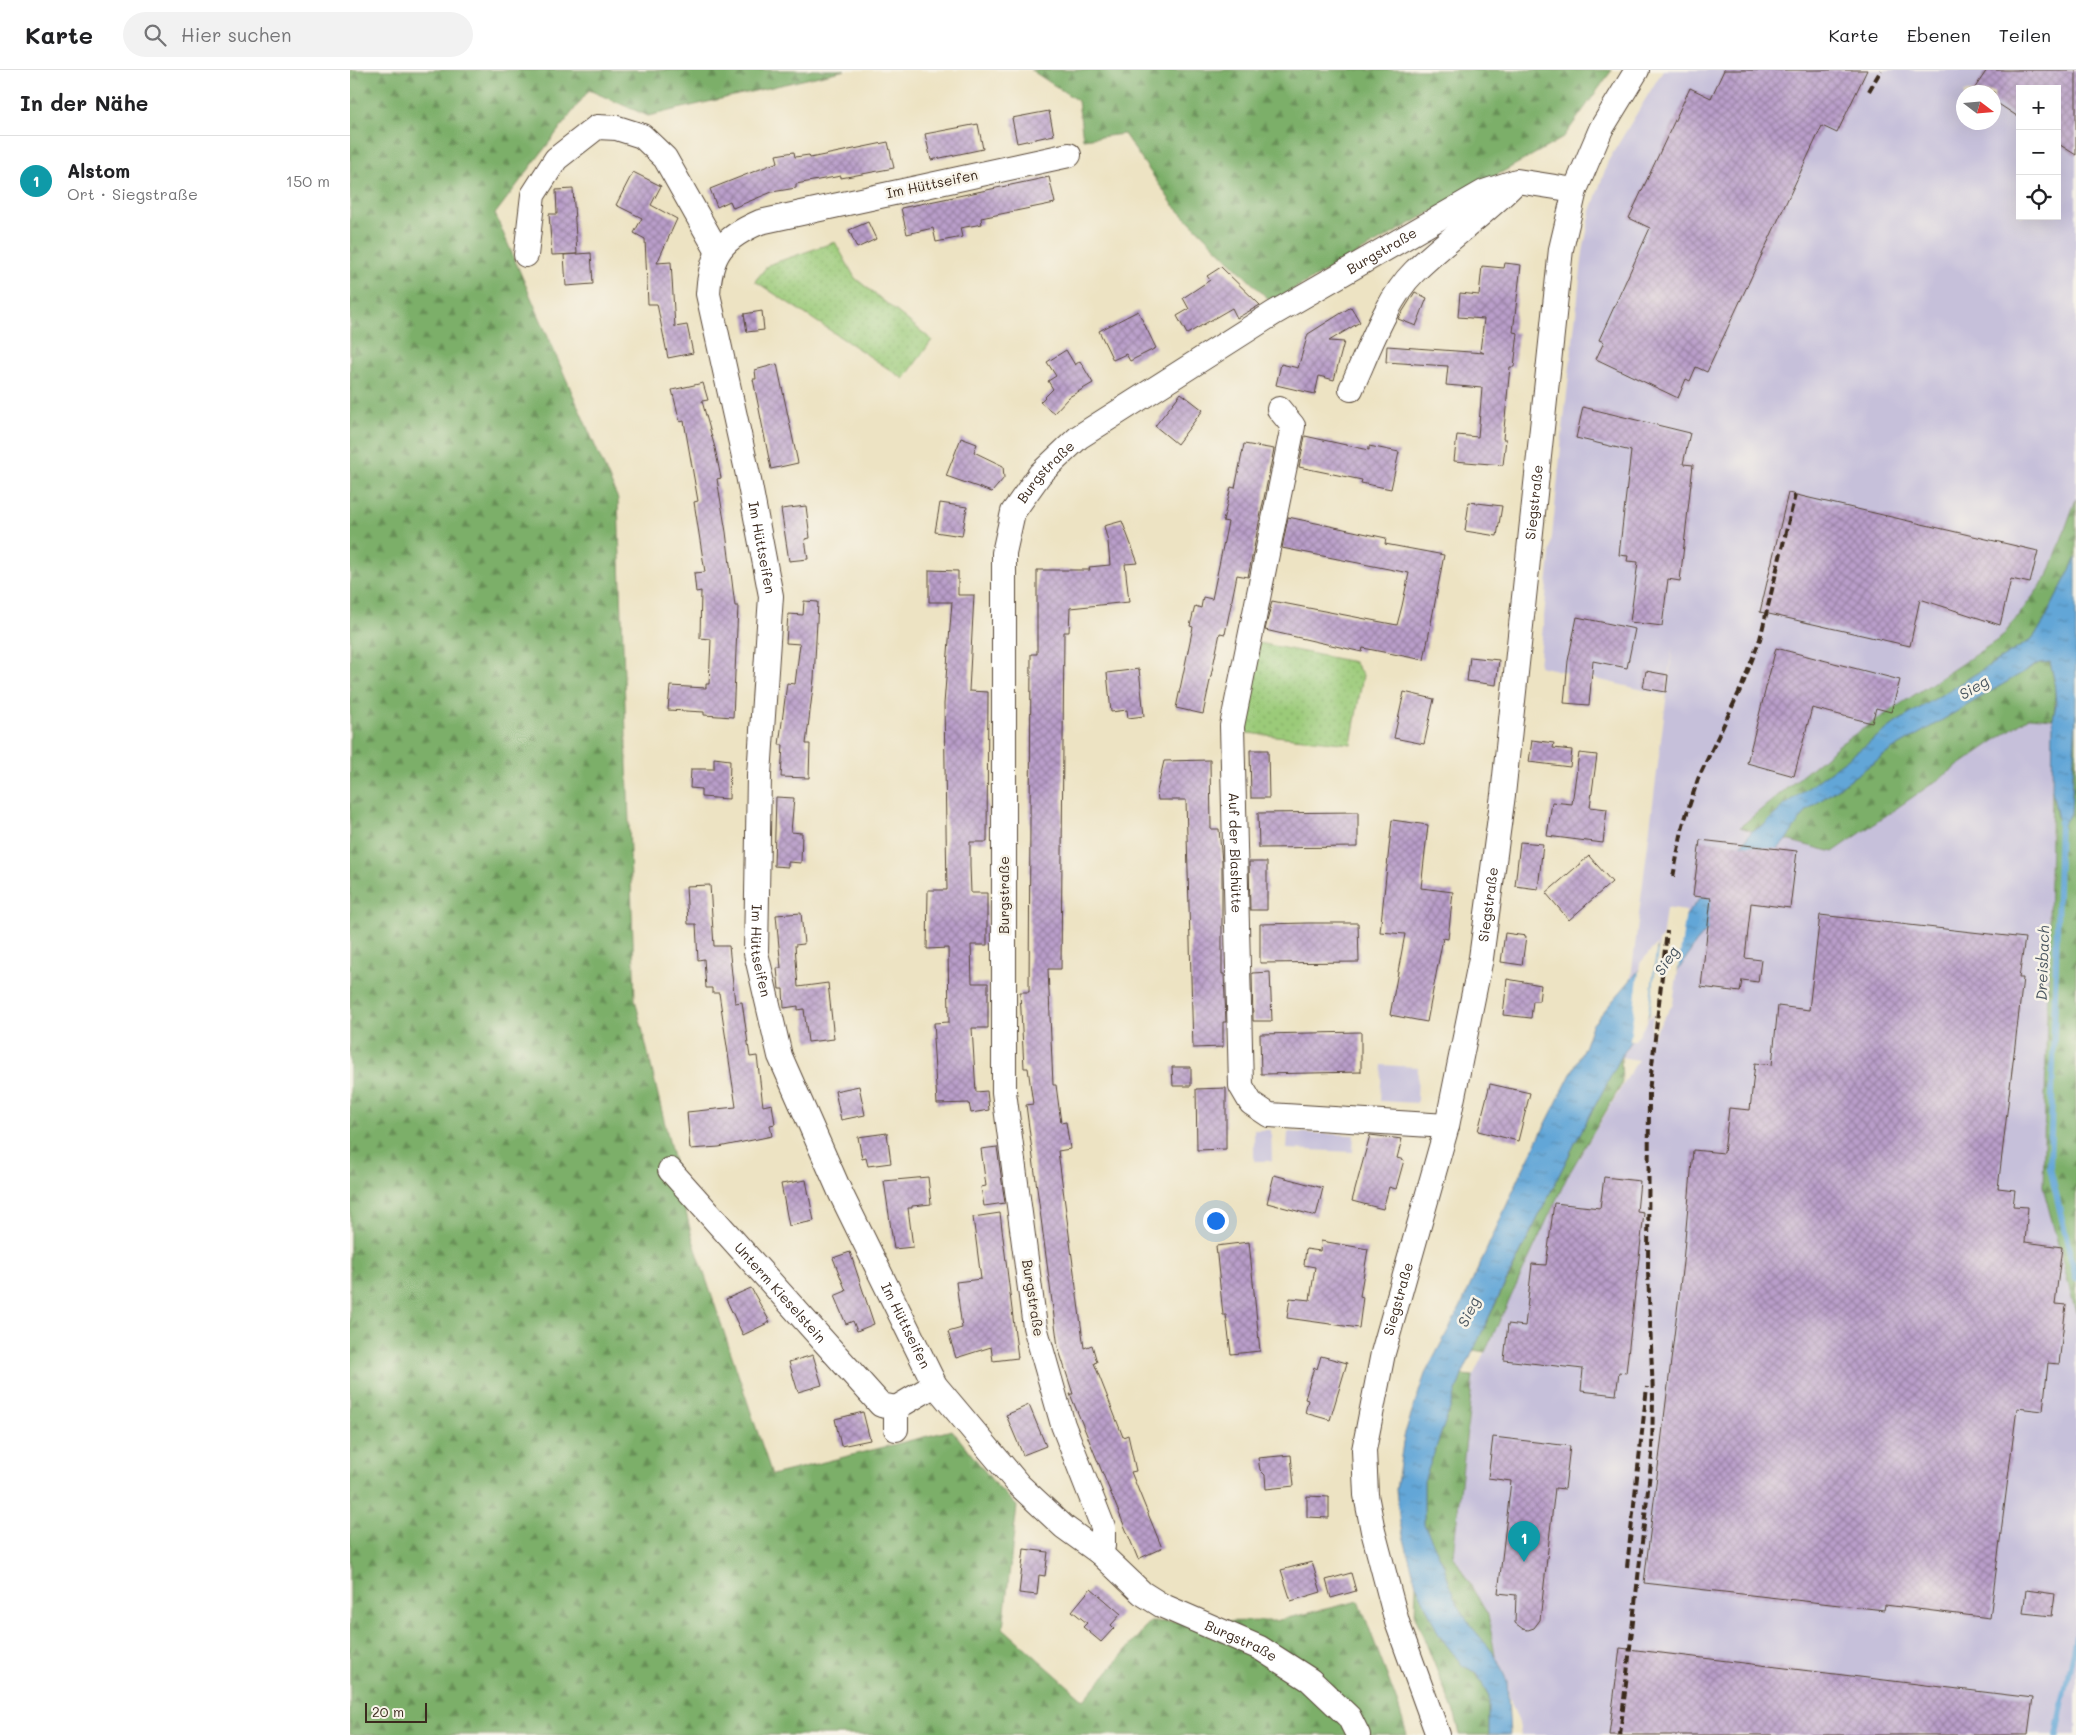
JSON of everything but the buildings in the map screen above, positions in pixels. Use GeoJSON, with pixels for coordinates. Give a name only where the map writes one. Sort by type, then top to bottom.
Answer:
{"type":"FeatureCollection","features":[{"type":"Feature","properties":{"kind":"street","name":"Siegstraße"},"geometry":{"type":"LineString","coordinates":[[1438,1735],[1397,1622],[1373,1531],[1366,1495],[1364,1450],[1383,1353],[1447,1126],[1481,958],[1502,804],[1561,249],[1576,190],[1600,130],[1637,70]]}},
{"type":"Feature","properties":{"kind":"street"},"geometry":{"type":"LineString","coordinates":[[526,254],[533,194],[556,159],[597,127],[617,128],[642,136],[665,158],[718,252]]}},
{"type":"Feature","properties":{"kind":"street","name":"Im Hüttseifen"},"geometry":{"type":"LineString","coordinates":[[1069,155],[760,222],[737,231],[718,252],[710,273],[708,294],[748,475],[772,596],[759,775],[756,953],[780,1056],[841,1194],[935,1385],[1019,1485],[1064,1526],[1100,1553]]}},
{"type":"Feature","properties":{"kind":"street","name":"Burgstraße"},"geometry":{"type":"LineString","coordinates":[[1358,1735],[1349,1717],[1310,1680],[1260,1648],[1154,1601],[1142,1593],[1100,1553],[1103,1546],[1103,1527],[1063,1425],[1035,1327],[1004,1092],[1004,553],[1012,512],[1040,474],[1079,437],[1274,313],[1484,192],[1517,182],[1576,190]]}},
{"type":"Feature","properties":{"kind":"street"},"geometry":{"type":"LineString","coordinates":[[1351,389],[1396,294],[1413,272],[1491,208],[1517,182]]}},
{"type":"Feature","properties":{"kind":"street","name":"Auf der Blashütte"},"geometry":{"type":"LineString","coordinates":[[1279,409],[1293,426],[1232,726],[1241,1086],[1250,1103],[1269,1115],[1447,1126]]}},
{"type":"Feature","properties":{"kind":"street","name":"Unterm Kieselstein"},"geometry":{"type":"LineString","coordinates":[[670,1170],[881,1406],[896,1419],[935,1385]]}},
{"type":"Feature","properties":{"kind":"shaded area"},"geometry":{"type":"Polygon","coordinates":[[[1663,70],[2076,70],[2076,499],[2048,576],[2002,637],[1840,744],[1740,827],[1833,852],[2029,717],[2053,719],[2043,1187],[2076,1313],[2076,1735],[1521,1735],[1519,1723],[1509,1698],[1507,1681],[1495,1655],[1488,1615],[1453,1555],[1473,1376],[1567,1177],[1638,1060],[1621,1057],[1673,645],[1665,695],[1539,666],[1583,252],[1591,211],[1608,161],[1663,70]],[[1666,908],[1650,1040],[1673,1004],[1686,911],[1666,908]]]}},
{"type":"Feature","properties":{"kind":"shaded area"},"geometry":{"type":"Polygon","coordinates":[[[1382,1065],[1418,1067],[1417,1103],[1380,1101],[1382,1065]]]}},
{"type":"Feature","properties":{"kind":"shaded area"},"geometry":{"type":"Polygon","coordinates":[[[1254,1130],[1271,1130],[1272,1161],[1254,1161],[1254,1130]]]}},
{"type":"Feature","properties":{"kind":"shaded area"},"geometry":{"type":"Polygon","coordinates":[[[1288,1132],[1354,1135],[1353,1152],[1287,1149],[1288,1132]]]}},
{"type":"Feature","properties":{"kind":"green space"},"geometry":{"type":"Polygon","coordinates":[[[350,70],[845,70],[648,116],[589,90],[495,214],[618,499],[635,999],[692,1237],[772,1475],[952,1430],[995,1484],[1017,1506],[1003,1628],[1084,1700],[1150,1622],[1275,1621],[1359,1601],[1398,1705],[1407,1735],[350,1735],[350,70]]]}},
{"type":"Feature","properties":{"kind":"green space"},"geometry":{"type":"Polygon","coordinates":[[[1031,70],[1612,70],[1563,138],[1271,302],[1174,206],[1124,134],[1083,139],[1078,101],[1031,70]]]}},
{"type":"Feature","properties":{"kind":"green space"},"geometry":{"type":"Polygon","coordinates":[[[835,242],[855,278],[932,340],[904,379],[755,281],[768,265],[835,242]]]}},
{"type":"Feature","properties":{"kind":"green space"},"geometry":{"type":"Polygon","coordinates":[[[2076,499],[2076,558],[2041,627],[2031,640],[1897,722],[1785,805],[1764,825],[1752,831],[1740,827],[1840,744],[2002,637],[2048,576],[2076,499]]]}},
{"type":"Feature","properties":{"kind":"green space"},"geometry":{"type":"Polygon","coordinates":[[[1259,643],[1354,662],[1363,675],[1351,744],[1247,733],[1249,693],[1259,643]]]}},
{"type":"Feature","properties":{"kind":"green space"},"geometry":{"type":"Polygon","coordinates":[[[2050,662],[2055,690],[2053,719],[2029,717],[1833,852],[1786,840],[1807,810],[1893,749],[2039,663],[2050,662]]]}},
{"type":"Feature","properties":{"kind":"green space"},"geometry":{"type":"Polygon","coordinates":[[[2076,714],[2076,1313],[2043,1187],[2052,790],[2059,828],[2071,813],[2076,714]]]}},
{"type":"Feature","properties":{"kind":"green space"},"geometry":{"type":"Polygon","coordinates":[[[1621,1057],[1622,1084],[1567,1177],[1485,1352],[1473,1350],[1575,1143],[1621,1057]]]}},
{"type":"Feature","properties":{"kind":"green space"},"geometry":{"type":"Polygon","coordinates":[[[1462,1375],[1473,1376],[1453,1555],[1488,1615],[1495,1655],[1470,1625],[1454,1598],[1444,1566],[1424,1524],[1424,1481],[1462,1375]]]}},
{"type":"Feature","properties":{"kind":"green space"},"geometry":{"type":"Polygon","coordinates":[[[1416,1584],[1439,1635],[1463,1666],[1475,1672],[1489,1696],[1489,1735],[1460,1735],[1456,1718],[1415,1616],[1416,1584]]]}},
{"type":"Feature","properties":{"kind":"water","name":"Sieg"},"geometry":{"type":"Polygon","coordinates":[[[2076,558],[2076,714],[2071,813],[2060,829],[2052,790],[2053,719],[2056,704],[2054,679],[2050,662],[2039,663],[1893,749],[1807,810],[1786,840],[1696,943],[1621,1057],[1575,1143],[1462,1375],[1424,1481],[1424,1524],[1444,1566],[1454,1598],[1470,1625],[1495,1655],[1507,1681],[1510,1735],[1489,1735],[1489,1696],[1476,1672],[1463,1666],[1439,1635],[1416,1584],[1400,1524],[1396,1490],[1404,1436],[1425,1374],[1461,1306],[1523,1169],[1584,1048],[1592,1025],[1694,906],[1752,831],[1764,825],[1785,805],[1897,722],[2031,640],[2041,627],[2076,558]]]}},
{"type":"Feature","properties":{"kind":"pier"},"geometry":{"type":"Polygon","coordinates":[[[1686,911],[1677,977],[1649,1019],[1659,941],[1686,911]]]}},
{"type":"Feature","properties":{"kind":"pier"},"geometry":{"type":"Polygon","coordinates":[[[1657,944],[1647,1022],[1635,1040],[1630,1040],[1640,963],[1657,944]]]}},
{"type":"Feature","properties":{"kind":"waterway","name":"Dreisbach"},"geometry":{"type":"LineString","coordinates":[[2060,821],[2050,1168],[2076,1279]]}},
{"type":"Feature","properties":{"kind":"waterway","name":"Dreisbach"},"geometry":{"type":"LineString","coordinates":[[2056,1735],[2076,1636]]}},
{"type":"Feature","properties":{"kind":"railway"},"geometry":{"type":"LineString","coordinates":[[1869,91],[1881,70]]}},
{"type":"Feature","properties":{"kind":"railway"},"geometry":{"type":"LineString","coordinates":[[1673,877],[1683,825],[1698,779],[1742,686],[1760,639],[1795,495]]}},
{"type":"Feature","properties":{"kind":"railway"},"geometry":{"type":"LineString","coordinates":[[1620,1735],[1652,1455],[1653,1396],[1648,1271],[1649,1092],[1667,931]]}},
{"type":"Feature","properties":{"kind":"railway"},"geometry":{"type":"LineString","coordinates":[[1627,1567],[1647,1387]]}},
{"type":"Feature","properties":{"kind":"place","name":"Alstom"},"geometry":{"type":"Point","coordinates":[1524,1562]}}]}
